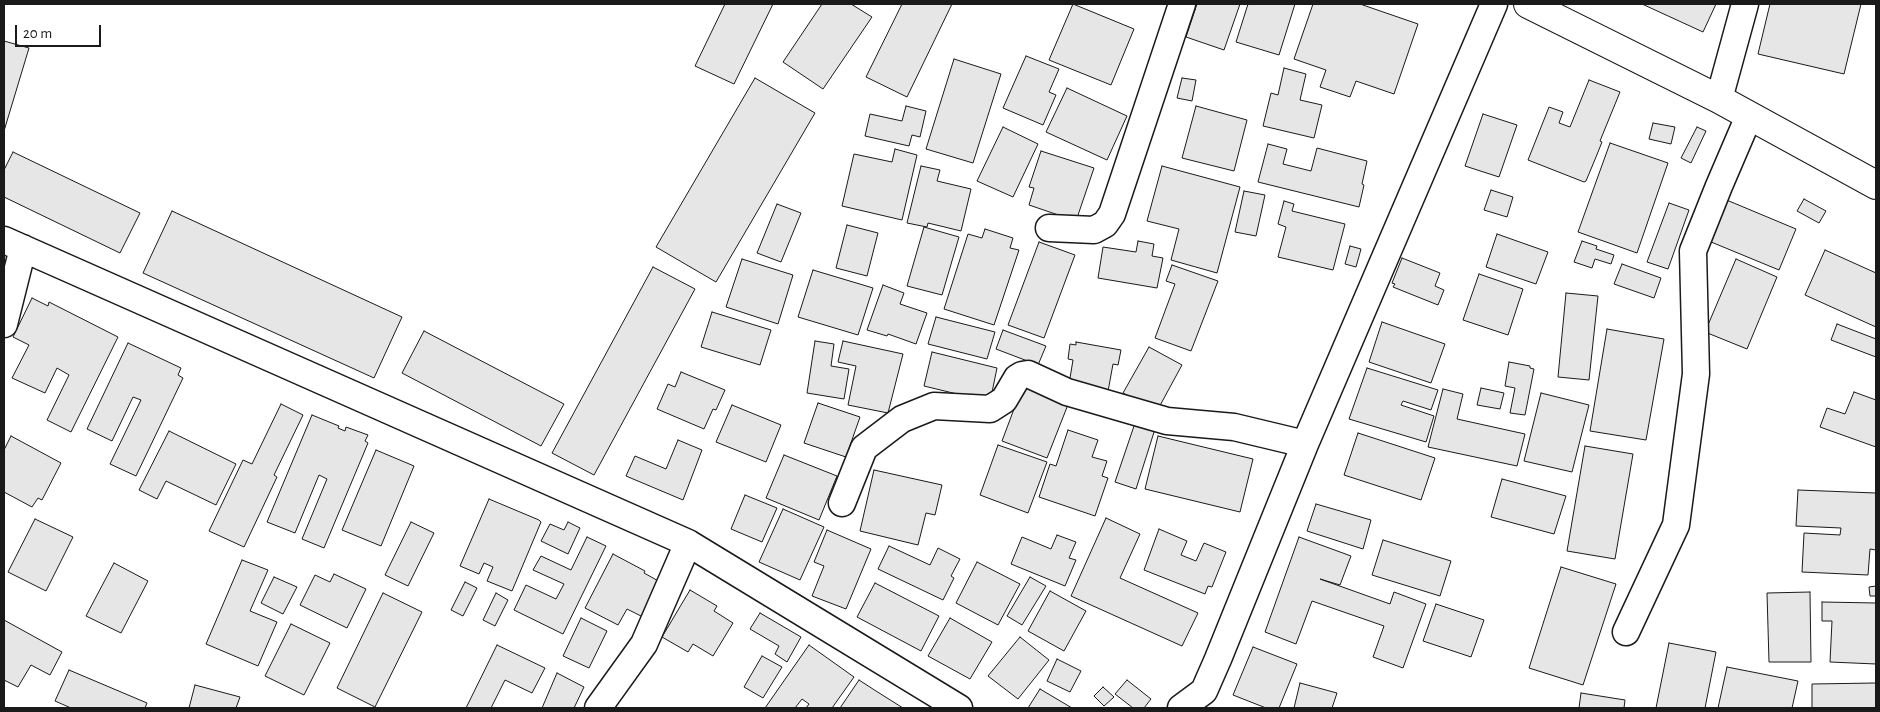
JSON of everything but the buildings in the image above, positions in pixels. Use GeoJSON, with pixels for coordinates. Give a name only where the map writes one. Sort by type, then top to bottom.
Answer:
{"type":"FeatureCollection","features":[{"type":"Feature","properties":{"kind":"main road"},"geometry":{"type":"LineString","coordinates":[[1528,4],[1719,99],[1876,185]]}},
{"type":"Feature","properties":{"kind":"street"},"geometry":{"type":"LineString","coordinates":[[1049,228],[1094,230],[1105,224],[1112,214],[1182,4]]}},
{"type":"Feature","properties":{"kind":"street"},"geometry":{"type":"LineString","coordinates":[[1181,708],[1211,700],[1305,444],[1494,4]]}},
{"type":"Feature","properties":{"kind":"street"},"geometry":{"type":"LineString","coordinates":[[1719,99],[1745,4]]}},
{"type":"Feature","properties":{"kind":"street"},"geometry":{"type":"LineString","coordinates":[[1626,632],[1676,525],[1696,374],[1693,251],[1718,186],[1749,116]]}},
{"type":"Feature","properties":{"kind":"street"},"geometry":{"type":"LineString","coordinates":[[4,324],[13,244],[688,543],[959,708]]}},
{"type":"Feature","properties":{"kind":"street"},"geometry":{"type":"LineString","coordinates":[[842,503],[864,448],[902,419],[934,406],[990,409],[1004,400],[1016,378],[1022,374],[1028,374],[1066,392],[1167,421],[1234,427],[1305,444]]}},
{"type":"Feature","properties":{"kind":"street"},"geometry":{"type":"LineString","coordinates":[[598,708],[644,644],[688,543]]}}]}
